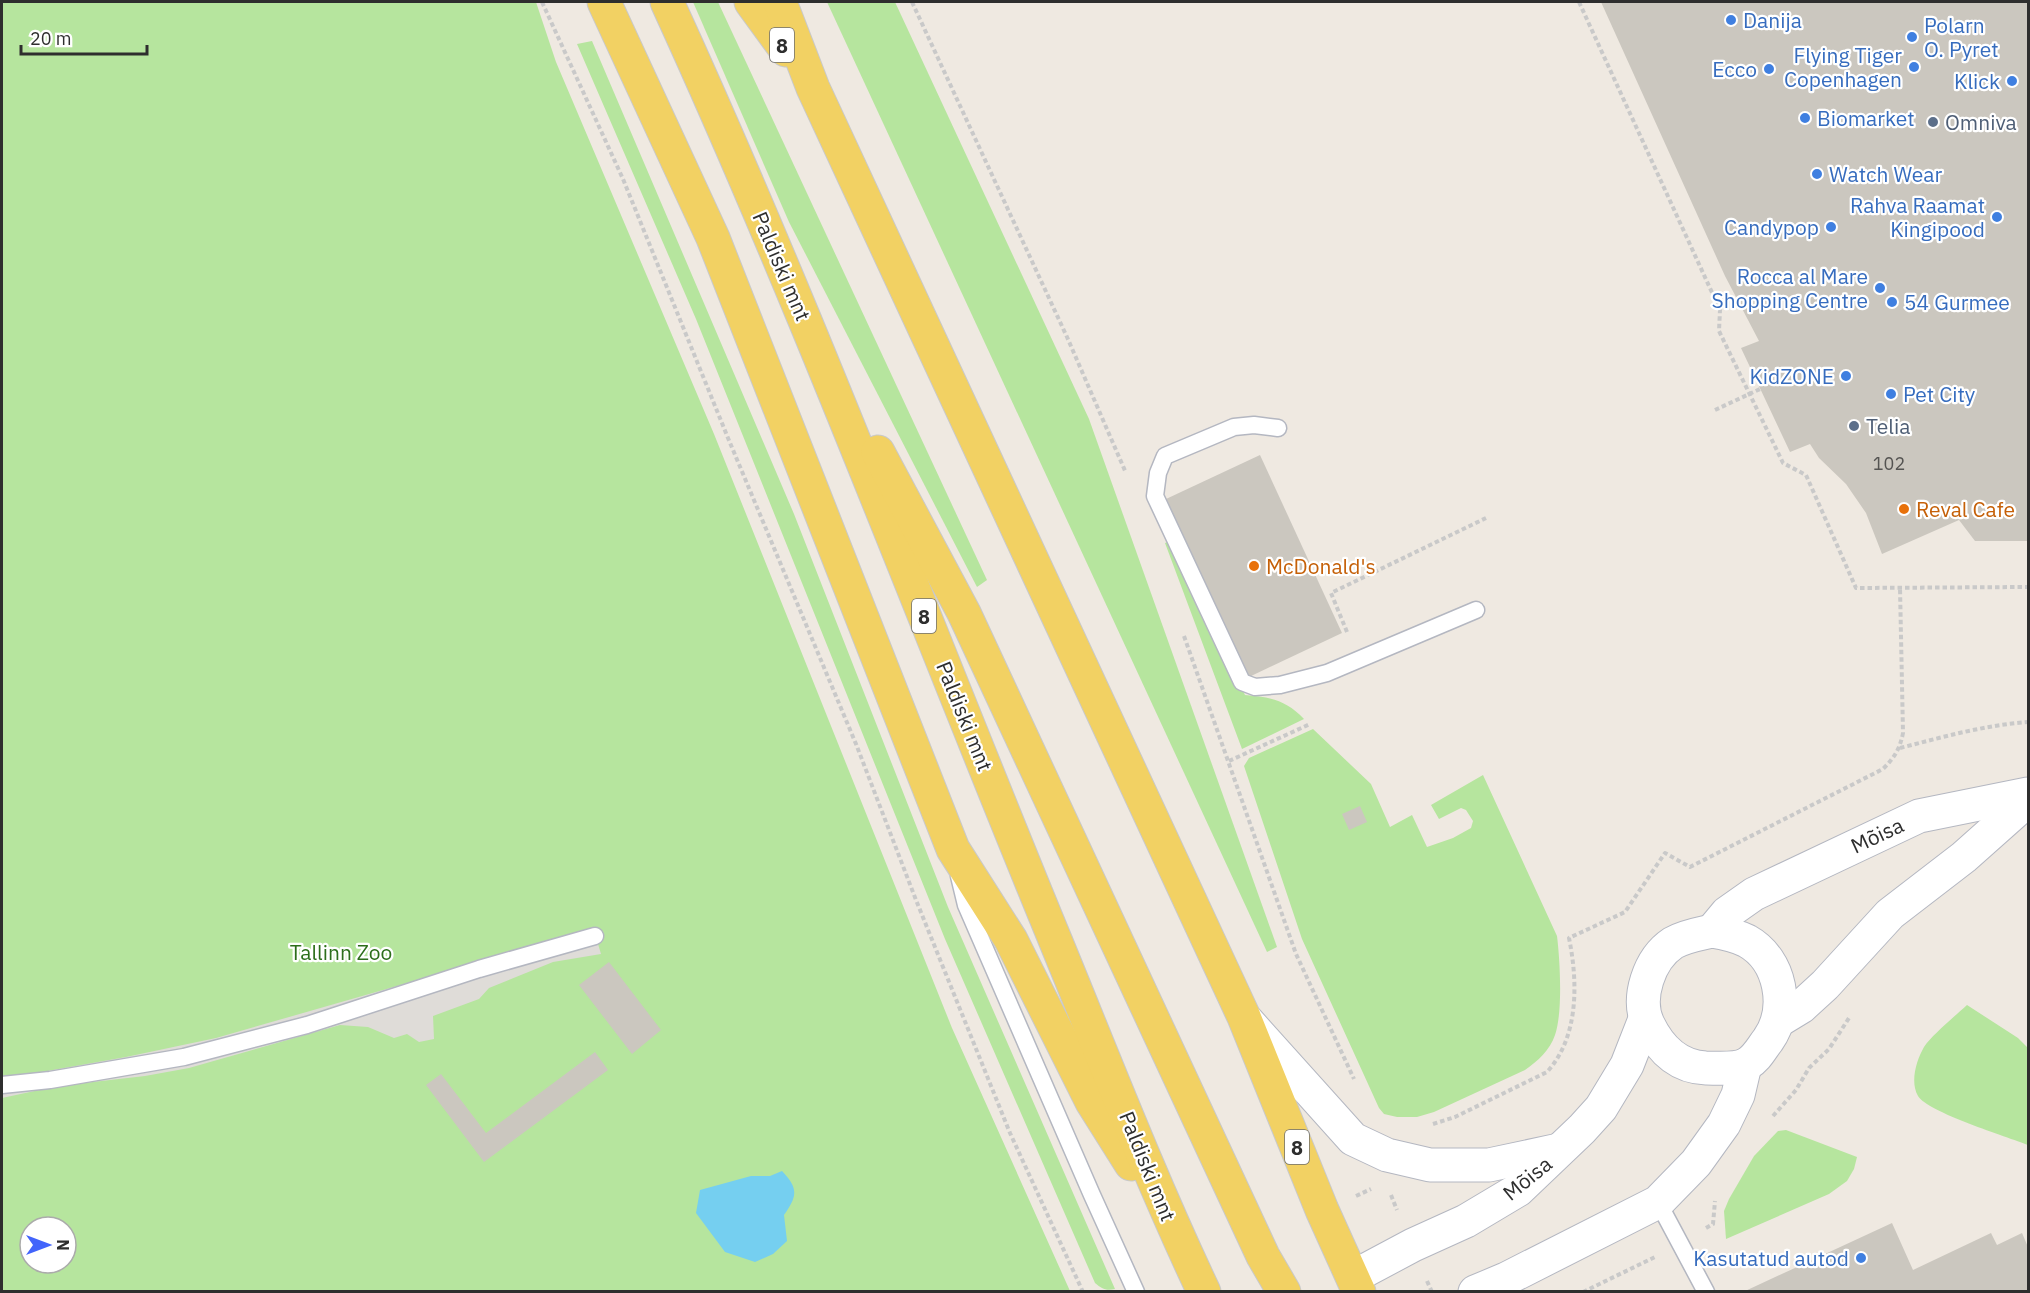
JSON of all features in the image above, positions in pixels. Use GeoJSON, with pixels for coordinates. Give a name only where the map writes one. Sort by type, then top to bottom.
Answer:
{"type":"FeatureCollection","features":[{"type":"Feature","properties":{"kind":"main road","name":"Paldiski mnt"},"geometry":{"type":"LineString","coordinates":[[604,2],[713,238],[953,849],[1011,940],[1092,1102],[1176,1232]]}},
{"type":"Feature","properties":{"kind":"main road","name":"Paldiski mnt"},"geometry":{"type":"LineString","coordinates":[[668,2],[798,302],[1031,881],[1176,1232],[1204,1292]]}},
{"type":"Feature","properties":{"kind":"main road","name":"8"},"geometry":{"type":"LineString","coordinates":[[751,2],[813,88]]}},
{"type":"Feature","properties":{"kind":"main road","name":"8"},"geometry":{"type":"LineString","coordinates":[[780,2],[813,88],[1244,1017],[1323,1210],[1349,1287]]}},
{"type":"Feature","properties":{"kind":"main road"},"geometry":{"type":"LineString","coordinates":[[798,302],[964,613],[1263,1256],[1284,1292]]}},
{"type":"Feature","properties":{"kind":"street","name":"Mõisa"},"geometry":{"type":"LineString","coordinates":[[1712,931],[1727,913],[1754,894],[1920,816],[2028,794]]}},
{"type":"Feature","properties":{"kind":"street"},"geometry":{"type":"LineString","coordinates":[[1778,1021],[1801,1007],[1825,985],[1890,914],[1964,857],[2028,800]]}},
{"type":"Feature","properties":{"kind":"street"},"geometry":{"type":"LineString","coordinates":[[1712,931],[1731,934],[1748,942],[1763,954],[1780,988],[1778,1021],[1758,1055],[1745,1065],[1722,1069],[1697,1068],[1674,1058],[1656,1041],[1646,1019],[1643,998],[1648,977],[1657,958],[1673,944],[1692,935],[1712,931]]}},
{"type":"Feature","properties":{"kind":"street"},"geometry":{"type":"LineString","coordinates":[[1244,1017],[1353,1139],[1387,1155],[1430,1165],[1489,1165],[1561,1150]]}},
{"type":"Feature","properties":{"kind":"street","name":"Mõisa"},"geometry":{"type":"LineString","coordinates":[[1349,1287],[1413,1245],[1467,1221],[1518,1190],[1601,1108],[1627,1065],[1646,1019]]}},
{"type":"Feature","properties":{"kind":"street"},"geometry":{"type":"LineString","coordinates":[[1474,1292],[1503,1285],[1658,1202],[1696,1163],[1724,1124],[1738,1095],[1745,1065]]}},
{"type":"Feature","properties":{"kind":"lane"},"geometry":{"type":"LineString","coordinates":[[1278,428],[1254,424],[1234,427],[1164,456],[1158,473],[1155,496],[1242,682],[1255,687],[1280,685],[1327,673],[1476,610]]}},
{"type":"Feature","properties":{"kind":"lane","name":"Paldiski mnt"},"geometry":{"type":"LineString","coordinates":[[953,849],[966,905],[1136,1292]]}},
{"type":"Feature","properties":{"kind":"lane"},"geometry":{"type":"LineString","coordinates":[[2,1085],[50,1080],[184,1058],[308,1025],[479,969],[596,936]]}},
{"type":"Feature","properties":{"kind":"lane"},"geometry":{"type":"LineString","coordinates":[[1658,1202],[1706,1292]]}},
{"type":"Feature","properties":{"kind":"path"},"geometry":{"type":"LineString","coordinates":[[542,2],[623,180],[732,449],[856,744],[1010,1133],[1083,1292]]}},
{"type":"Feature","properties":{"kind":"path"},"geometry":{"type":"LineString","coordinates":[[912,2],[1067,337],[1129,482]]}},
{"type":"Feature","properties":{"kind":"path"},"geometry":{"type":"LineString","coordinates":[[1579,2],[1720,310],[1719,331],[1783,463],[1806,475],[1856,588],[2028,587]]}},
{"type":"Feature","properties":{"kind":"path"},"geometry":{"type":"LineString","coordinates":[[1715,410],[1760,389]]}},
{"type":"Feature","properties":{"kind":"path"},"geometry":{"type":"LineString","coordinates":[[1348,635],[1331,593],[1486,518]]}},
{"type":"Feature","properties":{"kind":"path"},"geometry":{"type":"LineString","coordinates":[[1422,1127],[1455,1117],[1547,1072],[1557,1061],[1568,1038],[1573,1013],[1574,960],[1569,938],[1625,912],[1665,853],[1690,867],[1883,769],[1893,760],[1900,748],[1903,733],[1900,588]]}},
{"type":"Feature","properties":{"kind":"path"},"geometry":{"type":"LineString","coordinates":[[1181,627],[1296,954],[1358,1090]]}},
{"type":"Feature","properties":{"kind":"path"},"geometry":{"type":"LineString","coordinates":[[1900,748],[1985,728],[2028,722]]}},
{"type":"Feature","properties":{"kind":"path"},"geometry":{"type":"LineString","coordinates":[[1229,761],[1310,724]]}},
{"type":"Feature","properties":{"kind":"path"},"geometry":{"type":"LineString","coordinates":[[1769,1121],[1796,1090],[1809,1068],[1829,1049],[1852,1014]]}},
{"type":"Feature","properties":{"kind":"path"},"geometry":{"type":"LineString","coordinates":[[1583,1292],[1682,1245],[1713,1224],[1714,1202],[1720,1193]]}},
{"type":"Feature","properties":{"kind":"green space","name":"Tallinn Zoo"},"geometry":{"type":"Polygon","coordinates":[[[2,2],[536,2],[556,62],[714,434],[952,1028],[1070,1291],[2,1291],[2,2]]]}},
{"type":"Feature","properties":{"kind":"green space"},"geometry":{"type":"Polygon","coordinates":[[[693,2],[718,2],[987,580],[977,587],[789,222],[693,2]]]}},
{"type":"Feature","properties":{"kind":"green space"},"geometry":{"type":"Polygon","coordinates":[[[827,2],[895,2],[1089,419],[1277,947],[1267,952],[827,2]]]}},
{"type":"Feature","properties":{"kind":"green space"},"geometry":{"type":"Polygon","coordinates":[[[592,41],[794,514],[948,907],[1115,1289],[1104,1289],[1095,1283],[945,939],[696,319],[577,44],[592,41]]]}},
{"type":"Feature","properties":{"kind":"green space"},"geometry":{"type":"Polygon","coordinates":[[[1173,540],[1245,695],[1277,701],[1291,708],[1304,719],[1242,749],[1165,543],[1173,540]]]}},
{"type":"Feature","properties":{"kind":"green space"},"geometry":{"type":"Polygon","coordinates":[[[1313,729],[1371,784],[1390,827],[1412,815],[1427,847],[1453,838],[1471,828],[1473,821],[1466,810],[1461,808],[1439,819],[1431,805],[1483,775],[1557,936],[1560,972],[1558,1025],[1547,1050],[1525,1070],[1434,1112],[1417,1117],[1397,1117],[1384,1114],[1379,1108],[1302,939],[1244,766],[1249,758],[1313,729]]]}},
{"type":"Feature","properties":{"kind":"green space"},"geometry":{"type":"Polygon","coordinates":[[[1967,1005],[2018,1038],[2028,1048],[2028,1145],[1951,1116],[1924,1102],[1918,1096],[1914,1084],[1915,1072],[1924,1047],[1967,1005]]]}},
{"type":"Feature","properties":{"kind":"green space"},"geometry":{"type":"Polygon","coordinates":[[[1786,1130],[1857,1157],[1854,1169],[1847,1181],[1829,1194],[1726,1239],[1724,1211],[1729,1199],[1754,1156],[1778,1131],[1786,1130]]]}},
{"type":"Feature","properties":{"kind":"shaded area"},"geometry":{"type":"Polygon","coordinates":[[[593,927],[601,954],[553,962],[489,988],[479,999],[433,1016],[434,1039],[419,1042],[407,1034],[394,1038],[368,1027],[340,1025],[189,1068],[145,1076],[58,1086],[2,1098],[2,1079],[216,1038],[533,947],[593,927]]]}},
{"type":"Feature","properties":{"kind":"water"},"geometry":{"type":"Polygon","coordinates":[[[782,1171],[794,1188],[792,1203],[784,1215],[787,1241],[773,1254],[755,1262],[725,1252],[696,1213],[700,1190],[751,1176],[770,1176],[782,1171]]]}},
{"type":"Feature","properties":{"kind":"building","name":"Rocca al Mare Shopping Centre"},"geometry":{"type":"Polygon","coordinates":[[[1601,2],[2028,2],[2028,541],[1975,541],[1959,520],[1882,554],[1866,513],[1846,484],[1819,458],[1810,444],[1790,452],[1741,348],[1759,341],[1725,276],[1601,2]]]}},
{"type":"Feature","properties":{"kind":"building","name":"McDonald's"},"geometry":{"type":"Polygon","coordinates":[[[1260,455],[1342,633],[1249,677],[1166,499],[1260,455]]]}},
{"type":"Feature","properties":{"kind":"building"},"geometry":{"type":"Polygon","coordinates":[[[1360,806],[1367,822],[1349,830],[1342,814],[1360,806]]]}},
{"type":"Feature","properties":{"kind":"building"},"geometry":{"type":"Polygon","coordinates":[[[609,962],[661,1030],[632,1054],[579,985],[609,962]]]}},
{"type":"Feature","properties":{"kind":"building"},"geometry":{"type":"Polygon","coordinates":[[[595,1052],[608,1070],[484,1162],[426,1085],[441,1074],[486,1133],[595,1052]]]}},
{"type":"Feature","properties":{"kind":"building","name":"Kasutatud autod"},"geometry":{"type":"Polygon","coordinates":[[[1892,1223],[1913,1270],[1991,1233],[1997,1245],[2022,1233],[2028,1247],[2028,1290],[1743,1292],[1892,1223]]]}},
{"type":"Feature","properties":{"kind":"place","name":"Danija"},"geometry":{"type":"Point","coordinates":[1731,20]}},
{"type":"Feature","properties":{"kind":"place","name":"Polarn O. Pyret"},"geometry":{"type":"Point","coordinates":[1912,37]}},
{"type":"Feature","properties":{"kind":"place","name":"Flying Tiger Copenhagen"},"geometry":{"type":"Point","coordinates":[1914,67]}},
{"type":"Feature","properties":{"kind":"place","name":"Ecco"},"geometry":{"type":"Point","coordinates":[1769,69]}},
{"type":"Feature","properties":{"kind":"place","name":"Klick"},"geometry":{"type":"Point","coordinates":[2012,81]}},
{"type":"Feature","properties":{"kind":"place","name":"Biomarket"},"geometry":{"type":"Point","coordinates":[1805,118]}},
{"type":"Feature","properties":{"kind":"place","name":"Omniva"},"geometry":{"type":"Point","coordinates":[1933,122]}},
{"type":"Feature","properties":{"kind":"place","name":"Watch Wear"},"geometry":{"type":"Point","coordinates":[1817,174]}},
{"type":"Feature","properties":{"kind":"place","name":"Rahva Raamat Kingipood"},"geometry":{"type":"Point","coordinates":[1997,217]}},
{"type":"Feature","properties":{"kind":"place","name":"Candypop"},"geometry":{"type":"Point","coordinates":[1831,227]}},
{"type":"Feature","properties":{"kind":"place","name":"Rocca al Mare Shopping Centre"},"geometry":{"type":"Point","coordinates":[1880,288]}},
{"type":"Feature","properties":{"kind":"place","name":"54 Gurmee"},"geometry":{"type":"Point","coordinates":[1892,302]}},
{"type":"Feature","properties":{"kind":"place","name":"KidZONE"},"geometry":{"type":"Point","coordinates":[1846,376]}},
{"type":"Feature","properties":{"kind":"place","name":"Pet City"},"geometry":{"type":"Point","coordinates":[1891,394]}},
{"type":"Feature","properties":{"kind":"place","name":"Telia"},"geometry":{"type":"Point","coordinates":[1854,426]}},
{"type":"Feature","properties":{"kind":"place","name":"Reval Cafe"},"geometry":{"type":"Point","coordinates":[1904,509]}},
{"type":"Feature","properties":{"kind":"place","name":"McDonald's"},"geometry":{"type":"Point","coordinates":[1254,566]}},
{"type":"Feature","properties":{"kind":"place","name":"Kasutatud autod"},"geometry":{"type":"Point","coordinates":[1861,1258]}}]}
